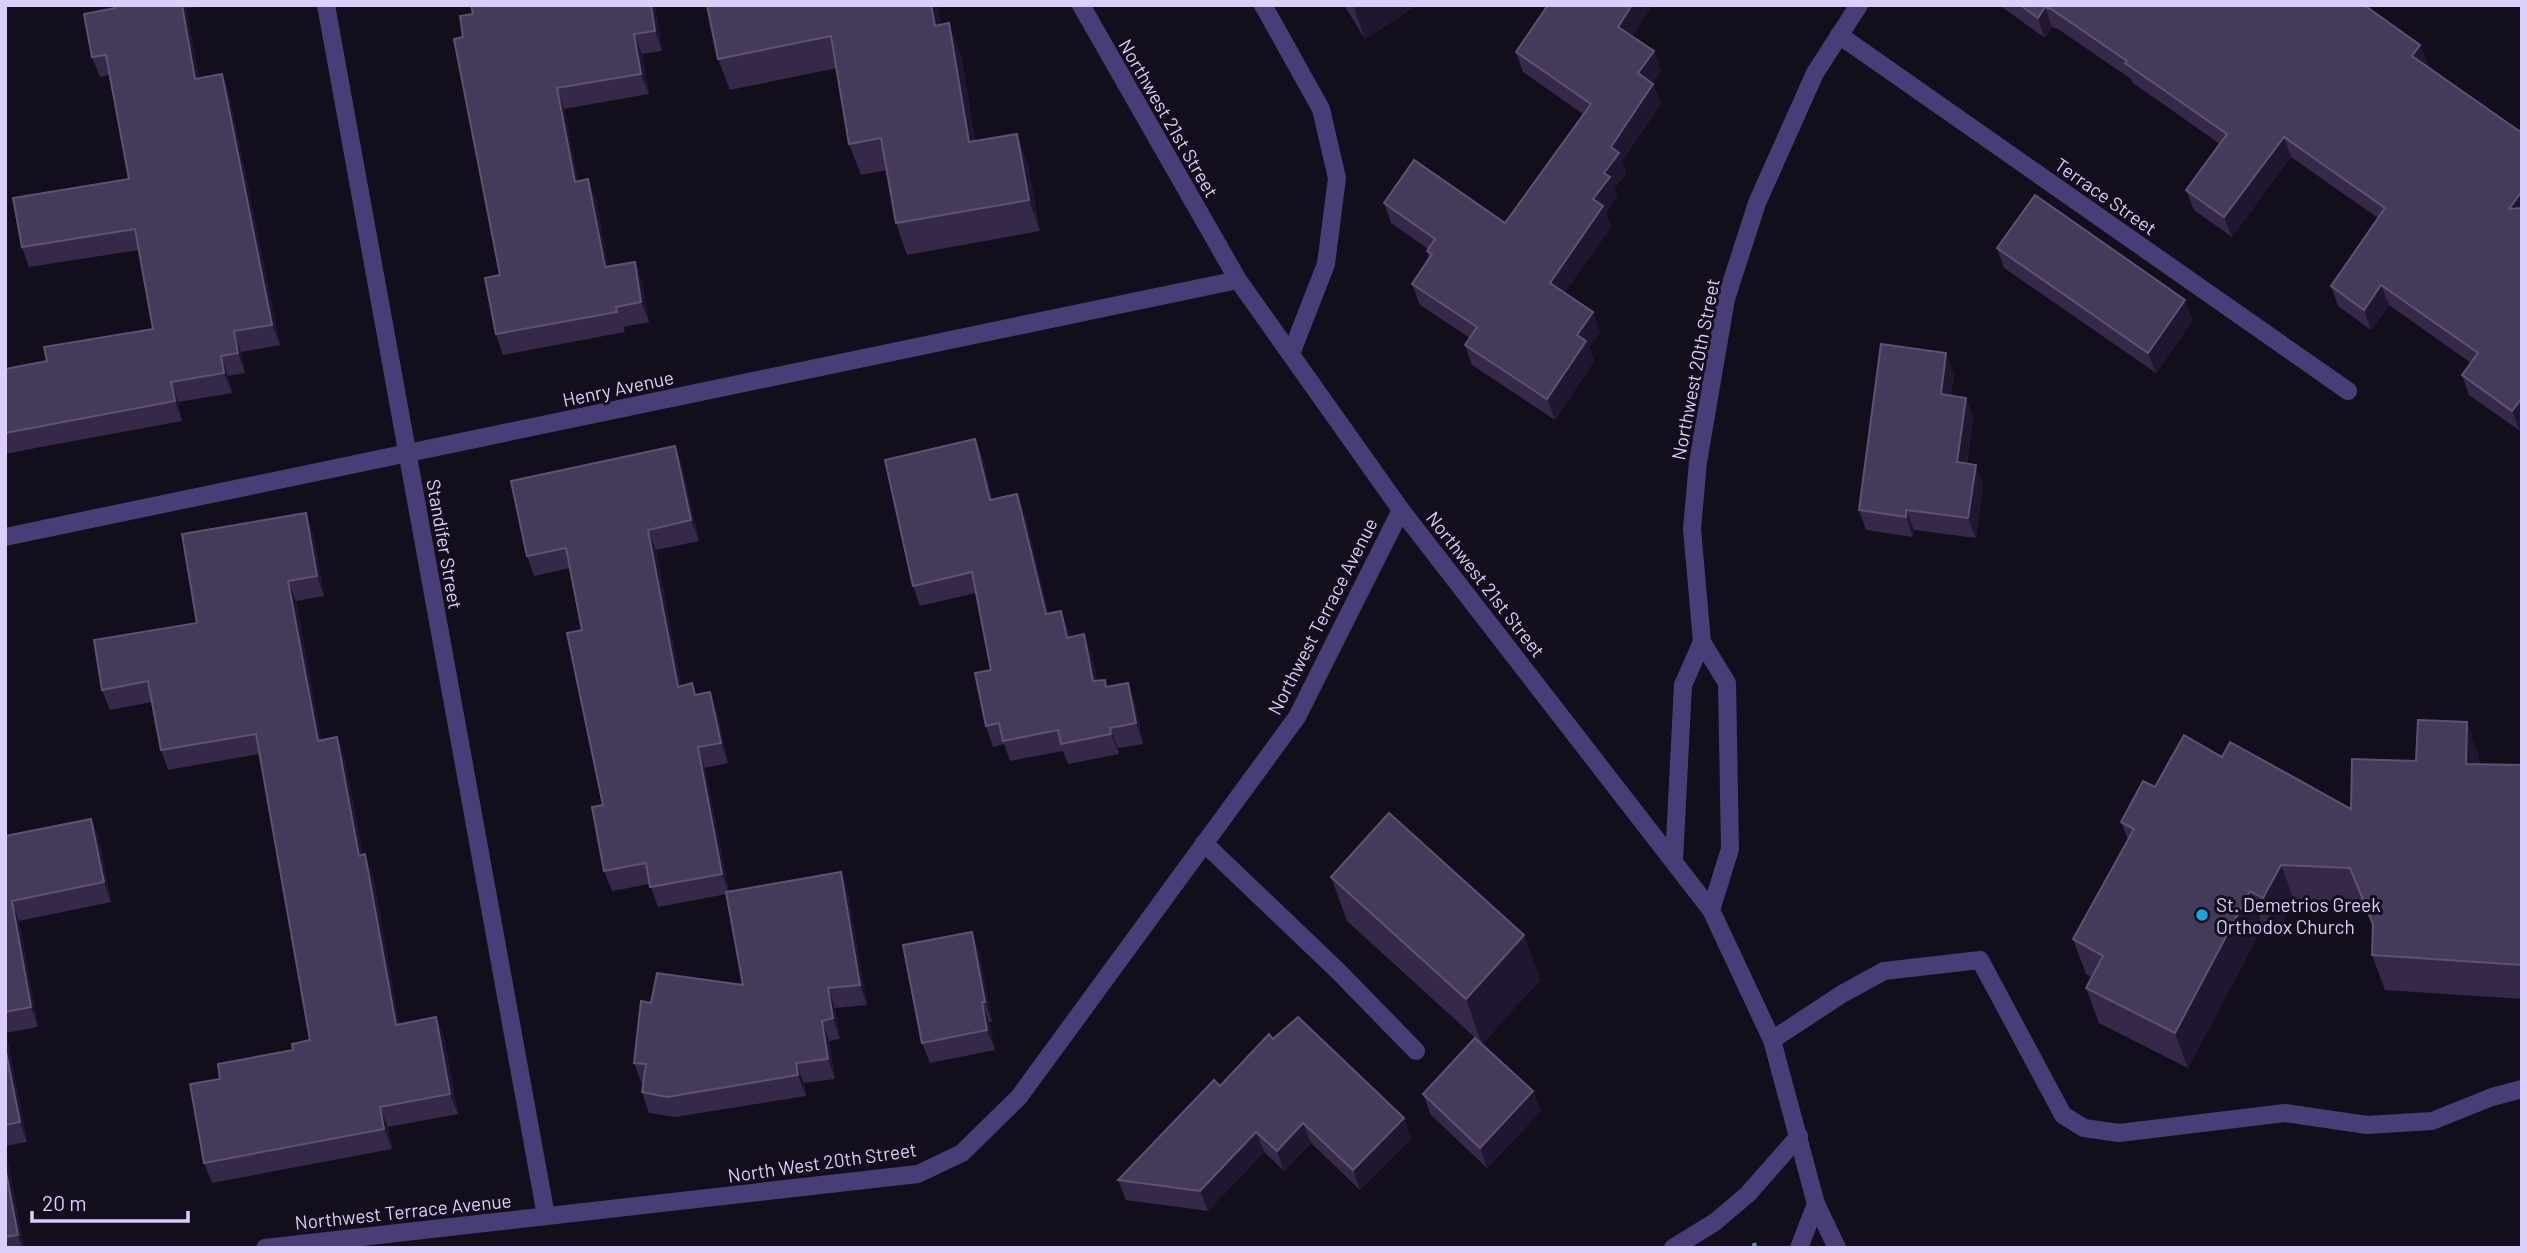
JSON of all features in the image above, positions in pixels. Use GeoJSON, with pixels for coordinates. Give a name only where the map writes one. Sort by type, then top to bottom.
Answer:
{"type":"FeatureCollection","features":[{"type":"Feature","properties":{"kind":"street","name":"Standifer Street"},"geometry":{"type":"LineString","coordinates":[[326,5],[546,1216]]}},
{"type":"Feature","properties":{"kind":"street","name":"Northwest 21st Street"},"geometry":{"type":"LineString","coordinates":[[1081,5],[1238,280],[1401,510],[1712,909],[1772,1040],[1816,1204],[1838,1248]]}},
{"type":"Feature","properties":{"kind":"street"},"geometry":{"type":"LineString","coordinates":[[1263,5],[1321,109],[1337,178],[1326,264],[1291,354]]}},
{"type":"Feature","properties":{"kind":"street","name":"Northwest 20th Street"},"geometry":{"type":"LineString","coordinates":[[1712,909],[1730,849],[1727,683],[1702,642],[1692,529],[1698,461],[1726,299],[1757,203],[1815,74],[1859,5]]}},
{"type":"Feature","properties":{"kind":"street","name":"Terrace Street"},"geometry":{"type":"LineString","coordinates":[[1839,35],[2348,391]]}},
{"type":"Feature","properties":{"kind":"street","name":"Henry Avenue"},"geometry":{"type":"LineString","coordinates":[[5,537],[1238,280]]}},
{"type":"Feature","properties":{"kind":"street","name":"Northwest Terrace Avenue"},"geometry":{"type":"LineString","coordinates":[[1205,843],[1297,717],[1401,510]]}},
{"type":"Feature","properties":{"kind":"street","name":"Northwest 20th Street"},"geometry":{"type":"LineString","coordinates":[[1674,861],[1683,685],[1702,642]]}},
{"type":"Feature","properties":{"kind":"street"},"geometry":{"type":"LineString","coordinates":[[1205,843],[1338,971],[1416,1051]]}},
{"type":"Feature","properties":{"kind":"street","name":"North West 20th Street"},"geometry":{"type":"LineString","coordinates":[[546,1216],[918,1174],[962,1153],[1019,1097],[1205,843]]}},
{"type":"Feature","properties":{"kind":"street"},"geometry":{"type":"LineString","coordinates":[[1772,1040],[1842,994],[1884,971],[1979,960],[2063,1115],[2084,1128],[2119,1133],[2285,1113],[2367,1125],[2432,1121],[2492,1097],[2522,1089]]}},
{"type":"Feature","properties":{"kind":"street"},"geometry":{"type":"LineString","coordinates":[[1673,1248],[1715,1222],[1748,1194],[1799,1136]]}},
{"type":"Feature","properties":{"kind":"street"},"geometry":{"type":"LineString","coordinates":[[1799,1248],[1816,1204]]}},
{"type":"Feature","properties":{"kind":"street","name":"Northwest Terrace Avenue"},"geometry":{"type":"LineString","coordinates":[[265,1248],[546,1216]]}},
{"type":"Feature","properties":{"kind":"building"},"geometry":{"type":"Polygon","coordinates":[[[114,5],[182,5],[195,79],[222,74],[272,325],[234,331],[238,353],[221,356],[224,373],[171,382],[175,401],[5,433],[5,369],[47,361],[44,347],[153,329],[135,229],[22,247],[13,198],[129,179],[106,55],[92,57],[84,14],[115,8],[114,5]]]}},
{"type":"Feature","properties":{"kind":"building"},"geometry":{"type":"Polygon","coordinates":[[[471,5],[651,5],[655,31],[634,34],[641,74],[557,88],[575,182],[588,179],[605,267],[635,262],[641,302],[616,307],[617,312],[496,334],[485,278],[500,275],[454,39],[463,37],[460,16],[473,14],[471,5]]]}},
{"type":"Feature","properties":{"kind":"building"},"geometry":{"type":"Polygon","coordinates":[[[707,5],[931,5],[935,26],[949,23],[969,142],[1017,134],[1029,200],[896,223],[881,138],[849,144],[831,36],[718,59],[707,5]]]}},
{"type":"Feature","properties":{"kind":"building"},"geometry":{"type":"Polygon","coordinates":[[[1548,5],[1632,5],[1618,27],[1654,51],[1638,73],[1653,84],[1611,147],[1619,153],[1604,173],[1610,177],[1593,199],[1603,206],[1550,283],[1593,312],[1577,335],[1586,341],[1547,399],[1465,345],[1477,327],[1412,284],[1432,254],[1427,251],[1435,239],[1384,203],[1414,160],[1505,223],[1591,104],[1516,52],[1548,5]]]}},
{"type":"Feature","properties":{"kind":"building"},"geometry":{"type":"Polygon","coordinates":[[[2020,5],[2364,5],[2420,45],[2412,56],[2522,133],[2522,191],[2509,209],[2522,208],[2522,398],[2512,411],[2462,375],[2478,353],[2381,285],[2364,310],[2331,286],[2385,208],[2284,137],[2224,217],[2186,190],[2227,134],[2051,9],[2045,7],[2038,18],[2020,5]]]}},
{"type":"Feature","properties":{"kind":"building"},"geometry":{"type":"Polygon","coordinates":[[[2035,195],[2185,300],[2148,353],[1997,248],[2035,195]]]}},
{"type":"Feature","properties":{"kind":"building"},"geometry":{"type":"Polygon","coordinates":[[[1881,344],[1946,353],[1941,394],[1966,398],[1957,462],[1976,465],[1968,518],[1906,510],[1906,517],[1859,510],[1881,344]]]}},
{"type":"Feature","properties":{"kind":"building"},"geometry":{"type":"Polygon","coordinates":[[[975,439],[990,500],[1017,494],[1046,614],[1061,611],[1067,638],[1084,634],[1093,681],[1105,680],[1106,687],[1128,683],[1136,723],[1110,728],[1111,734],[1061,744],[1058,730],[1003,741],[999,723],[986,726],[975,673],[991,670],[972,572],[913,586],[885,460],[975,439]]]}},
{"type":"Feature","properties":{"kind":"building"},"geometry":{"type":"Polygon","coordinates":[[[675,446],[691,520],[648,530],[678,687],[692,683],[695,695],[710,692],[721,743],[698,747],[722,874],[650,887],[646,863],[604,871],[592,807],[603,805],[567,633],[582,630],[566,548],[527,556],[511,481],[675,446]]]}},
{"type":"Feature","properties":{"kind":"building"},"geometry":{"type":"Polygon","coordinates":[[[306,513],[317,576],[288,581],[318,741],[337,737],[359,856],[365,854],[396,1025],[436,1017],[450,1094],[380,1107],[384,1129],[204,1163],[190,1084],[220,1079],[218,1064],[293,1050],[292,1044],[310,1040],[256,734],[161,750],[148,681],[102,690],[94,640],[197,623],[182,534],[306,513]]]}},
{"type":"Feature","properties":{"kind":"building","name":"St. Demetrios Greek Orthodox Church"},"geometry":{"type":"Polygon","coordinates":[[[2418,720],[2467,722],[2466,764],[2522,765],[2522,965],[2372,955],[2373,924],[2350,868],[2281,865],[2263,898],[2250,891],[2175,1033],[2086,988],[2103,956],[2073,939],[2134,829],[2121,822],[2143,781],[2155,787],[2184,735],[2222,757],[2230,742],[2351,809],[2352,759],[2416,761],[2418,720]]]}},
{"type":"Feature","properties":{"kind":"building"},"geometry":{"type":"Polygon","coordinates":[[[1389,813],[1524,935],[1466,999],[1331,877],[1389,813]]]}},
{"type":"Feature","properties":{"kind":"building"},"geometry":{"type":"Polygon","coordinates":[[[91,819],[104,882],[12,901],[31,1007],[5,1012],[5,836],[91,819]]]}},
{"type":"Feature","properties":{"kind":"building"},"geometry":{"type":"Polygon","coordinates":[[[841,872],[860,985],[828,988],[833,1018],[822,1021],[828,1059],[796,1063],[798,1075],[667,1097],[642,1092],[646,1064],[634,1063],[641,1001],[651,1003],[657,973],[743,985],[726,892],[841,872]]]}},
{"type":"Feature","properties":{"kind":"building"},"geometry":{"type":"Polygon","coordinates":[[[972,932],[985,1002],[982,1002],[987,1030],[922,1043],[903,945],[972,932]]]}},
{"type":"Feature","properties":{"kind":"building"},"geometry":{"type":"Polygon","coordinates":[[[1298,1017],[1404,1118],[1353,1170],[1303,1123],[1277,1151],[1256,1132],[1200,1191],[1118,1180],[1214,1080],[1220,1086],[1269,1034],[1273,1039],[1298,1017]]]}},
{"type":"Feature","properties":{"kind":"building"},"geometry":{"type":"Polygon","coordinates":[[[1475,1038],[1533,1091],[1480,1148],[1423,1094],[1475,1038]]]}},
{"type":"Feature","properties":{"kind":"building"},"geometry":{"type":"Polygon","coordinates":[[[5,1047],[20,1122],[5,1125],[5,1047]]]}},
{"type":"Feature","properties":{"kind":"building"},"geometry":{"type":"Polygon","coordinates":[[[5,1167],[18,1235],[5,1237],[5,1167]]]}},
{"type":"Feature","properties":{"kind":"place","name":"St. Demetrios Greek Orthodox Church"},"geometry":{"type":"Point","coordinates":[2202,915]}}]}
